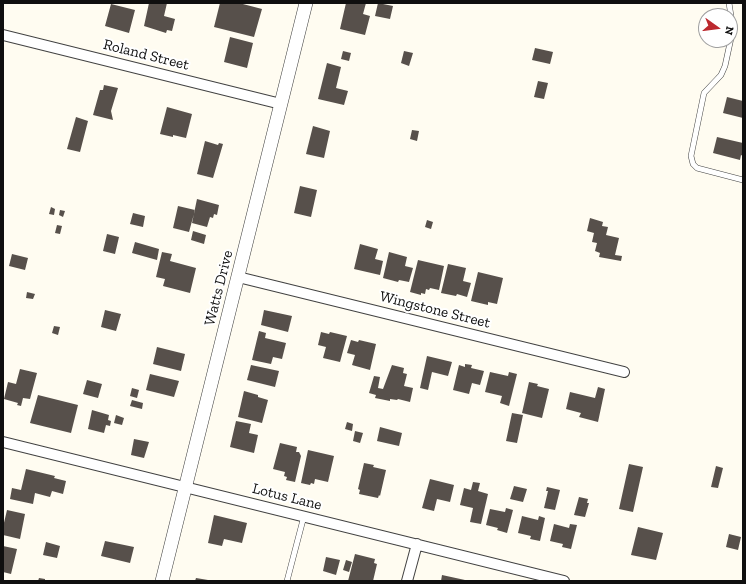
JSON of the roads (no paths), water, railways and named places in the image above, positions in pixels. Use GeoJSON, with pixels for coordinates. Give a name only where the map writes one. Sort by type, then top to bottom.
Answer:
{"type":"FeatureCollection","features":[{"type":"Feature","properties":{"kind":"street","name":"Watts Drive"},"geometry":{"type":"LineString","coordinates":[[162,581],[306,3]]}},
{"type":"Feature","properties":{"kind":"street","name":"Roland Street"},"geometry":{"type":"LineString","coordinates":[[3,35],[281,104]]}},
{"type":"Feature","properties":{"kind":"street","name":"Wingstone Street"},"geometry":{"type":"LineString","coordinates":[[238,277],[624,372]]}},
{"type":"Feature","properties":{"kind":"street","name":"Lotus Lane"},"geometry":{"type":"LineString","coordinates":[[3,442],[564,581]]}},
{"type":"Feature","properties":{"kind":"street"},"geometry":{"type":"LineString","coordinates":[[407,581],[417,544]]}},
{"type":"Feature","properties":{"kind":"lane"},"geometry":{"type":"LineString","coordinates":[[729,3],[733,29],[725,66],[720,75],[704,93],[691,156],[693,164],[697,168],[743,180]]}},
{"type":"Feature","properties":{"kind":"lane"},"geometry":{"type":"LineString","coordinates":[[287,581],[304,516]]}}]}
